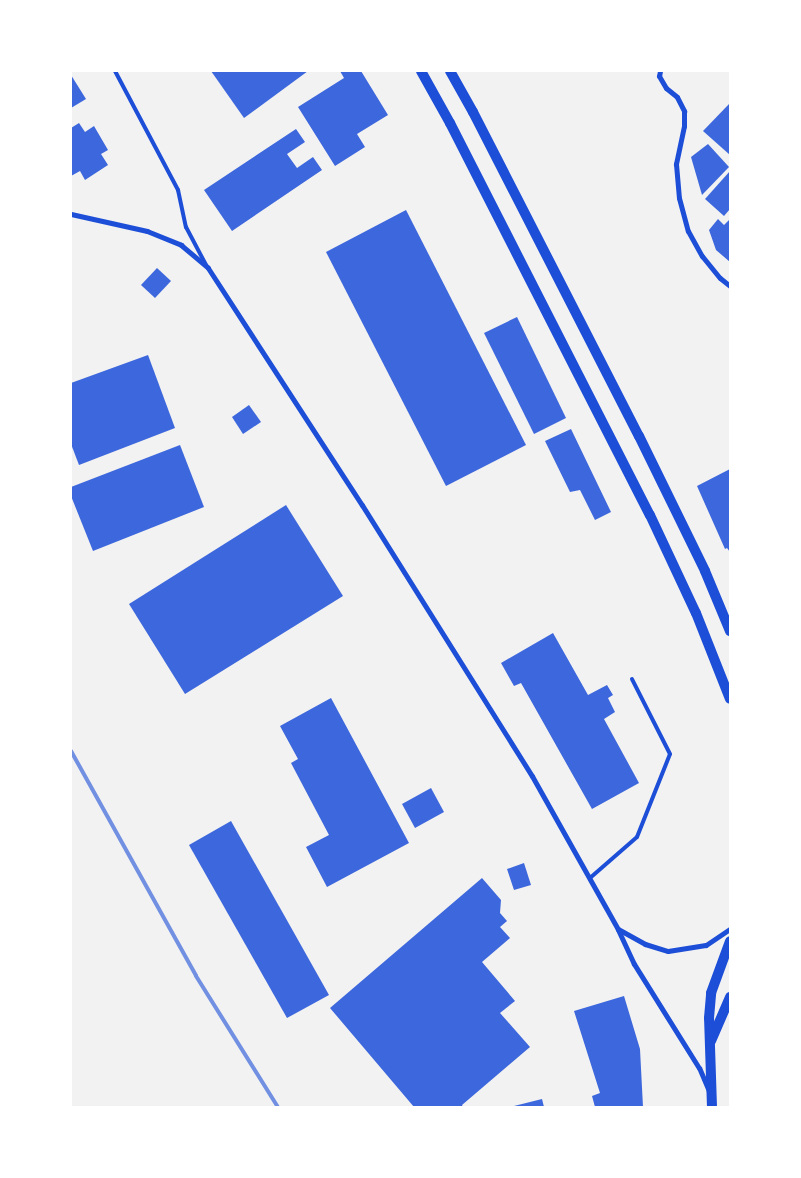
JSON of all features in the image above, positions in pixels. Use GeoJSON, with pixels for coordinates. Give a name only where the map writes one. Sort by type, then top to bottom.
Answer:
{"type":"FeatureCollection","features":[{"type":"Feature","properties":{"kind":"main road"},"geometry":{"type":"LineString","coordinates":[[421,71],[650,515],[696,613],[730,699]]}},
{"type":"Feature","properties":{"kind":"main road"},"geometry":{"type":"LineString","coordinates":[[450,71],[473,112],[639,436],[705,571],[730,631]]}},
{"type":"Feature","properties":{"kind":"main road"},"geometry":{"type":"LineString","coordinates":[[712,1107],[711,993],[730,941]]}},
{"type":"Feature","properties":{"kind":"main road"},"geometry":{"type":"LineString","coordinates":[[710,1044],[730,997]]}},
{"type":"Feature","properties":{"kind":"street"},"geometry":{"type":"LineString","coordinates":[[660,71],[659,76],[666,88],[677,97],[684,110],[684,126],[676,164],[679,198],[688,230],[702,256],[720,278],[730,286]]}},
{"type":"Feature","properties":{"kind":"street"},"geometry":{"type":"LineString","coordinates":[[71,214],[147,231],[181,245],[208,268],[357,496],[527,767],[618,929],[638,971],[699,1068],[711,1096]]}},
{"type":"Feature","properties":{"kind":"street"},"geometry":{"type":"LineString","coordinates":[[618,929],[645,944],[668,951],[706,945],[730,929]]}},
{"type":"Feature","properties":{"kind":"lane"},"geometry":{"type":"LineString","coordinates":[[115,71],[178,190],[186,227],[208,268]]}},
{"type":"Feature","properties":{"kind":"lane"},"geometry":{"type":"LineString","coordinates":[[590,878],[637,837],[670,754],[632,679]]}},
{"type":"Feature","properties":{"kind":"building"},"geometry":{"type":"Polygon","coordinates":[[[211,71],[308,71],[244,118],[211,71]]]}},
{"type":"Feature","properties":{"kind":"building"},"geometry":{"type":"Polygon","coordinates":[[[340,71],[361,71],[388,115],[357,134],[365,147],[335,166],[298,107],[344,78],[340,71]]]}},
{"type":"Feature","properties":{"kind":"building"},"geometry":{"type":"Polygon","coordinates":[[[71,75],[86,99],[71,108],[71,75]]]}},
{"type":"Feature","properties":{"kind":"building"},"geometry":{"type":"Polygon","coordinates":[[[730,103],[730,155],[703,131],[730,103]]]}},
{"type":"Feature","properties":{"kind":"building"},"geometry":{"type":"Polygon","coordinates":[[[79,123],[85,132],[94,126],[108,150],[101,154],[108,165],[85,180],[80,171],[71,176],[71,128],[79,123]]]}},
{"type":"Feature","properties":{"kind":"building"},"geometry":{"type":"Polygon","coordinates":[[[296,129],[305,142],[287,154],[297,168],[313,157],[322,170],[232,231],[204,190],[296,129]]]}},
{"type":"Feature","properties":{"kind":"building"},"geometry":{"type":"Polygon","coordinates":[[[708,144],[729,167],[702,195],[691,157],[708,144]]]}},
{"type":"Feature","properties":{"kind":"building"},"geometry":{"type":"Polygon","coordinates":[[[730,171],[730,209],[724,216],[705,199],[730,171]]]}},
{"type":"Feature","properties":{"kind":"building"},"geometry":{"type":"Polygon","coordinates":[[[406,210],[526,445],[446,486],[326,252],[406,210]]]}},
{"type":"Feature","properties":{"kind":"building"},"geometry":{"type":"Polygon","coordinates":[[[718,219],[724,225],[730,219],[730,262],[716,250],[709,230],[718,219]]]}},
{"type":"Feature","properties":{"kind":"building"},"geometry":{"type":"Polygon","coordinates":[[[157,268],[171,281],[155,298],[141,285],[157,268]]]}},
{"type":"Feature","properties":{"kind":"building"},"geometry":{"type":"Polygon","coordinates":[[[517,317],[566,418],[534,434],[484,333],[517,317]]]}},
{"type":"Feature","properties":{"kind":"building"},"geometry":{"type":"Polygon","coordinates":[[[148,355],[175,428],[79,465],[71,444],[71,383],[148,355]]]}},
{"type":"Feature","properties":{"kind":"building"},"geometry":{"type":"Polygon","coordinates":[[[249,405],[261,422],[243,434],[232,417],[249,405]]]}},
{"type":"Feature","properties":{"kind":"building"},"geometry":{"type":"Polygon","coordinates":[[[571,429],[611,512],[595,520],[580,490],[570,492],[545,441],[571,429]]]}},
{"type":"Feature","properties":{"kind":"building"},"geometry":{"type":"Polygon","coordinates":[[[180,445],[204,507],[93,551],[71,496],[71,487],[180,445]]]}},
{"type":"Feature","properties":{"kind":"building"},"geometry":{"type":"Polygon","coordinates":[[[730,469],[730,552],[727,548],[725,549],[697,486],[730,469]]]}},
{"type":"Feature","properties":{"kind":"building"},"geometry":{"type":"Polygon","coordinates":[[[286,505],[343,596],[185,694],[129,604],[286,505]]]}},
{"type":"Feature","properties":{"kind":"building"},"geometry":{"type":"Polygon","coordinates":[[[553,633],[588,695],[607,685],[613,695],[608,698],[615,712],[604,719],[639,783],[592,809],[521,683],[514,686],[501,663],[553,633]]]}},
{"type":"Feature","properties":{"kind":"building"},"geometry":{"type":"Polygon","coordinates":[[[331,698],[409,843],[327,887],[306,847],[329,835],[291,763],[298,759],[280,726],[331,698]]]}},
{"type":"Feature","properties":{"kind":"building"},"geometry":{"type":"Polygon","coordinates":[[[431,788],[444,812],[415,828],[402,804],[431,788]]]}},
{"type":"Feature","properties":{"kind":"building"},"geometry":{"type":"Polygon","coordinates":[[[231,821],[329,995],[287,1018],[189,845],[231,821]]]}},
{"type":"Feature","properties":{"kind":"building"},"geometry":{"type":"Polygon","coordinates":[[[524,863],[531,885],[514,890],[507,869],[524,863]]]}},
{"type":"Feature","properties":{"kind":"building"},"geometry":{"type":"Polygon","coordinates":[[[482,878],[501,900],[500,913],[507,921],[500,927],[510,938],[482,962],[515,1001],[500,1013],[530,1047],[462,1105],[463,1107],[414,1107],[330,1008],[482,878]]]}},
{"type":"Feature","properties":{"kind":"building"},"geometry":{"type":"Polygon","coordinates":[[[624,996],[640,1049],[643,1107],[595,1107],[592,1096],[600,1093],[574,1011],[624,996]]]}},
{"type":"Feature","properties":{"kind":"building"},"geometry":{"type":"Polygon","coordinates":[[[542,1099],[544,1107],[514,1106],[542,1099]]]}},
{"type":"Feature","properties":{"kind":"railway"},"geometry":{"type":"LineString","coordinates":[[71,751],[196,976],[278,1107]]}}]}
